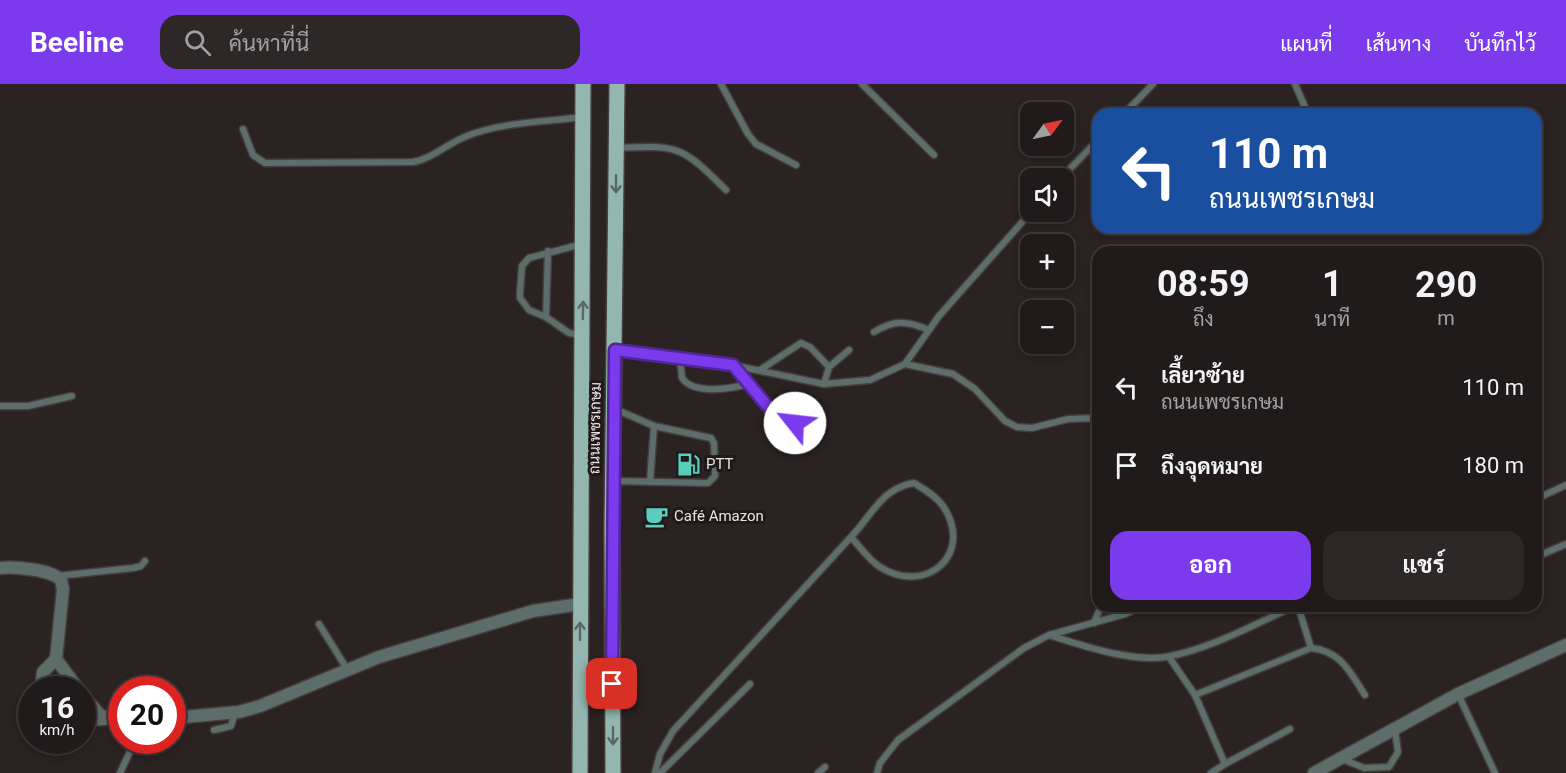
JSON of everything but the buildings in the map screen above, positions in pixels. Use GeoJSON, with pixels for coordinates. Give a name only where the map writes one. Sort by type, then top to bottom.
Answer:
{"type":"FeatureCollection","features":[{"type":"Feature","properties":{"kind":"main road","name":"ถนนเพชรเกษม"},"geometry":{"type":"LineString","coordinates":[[580,773],[583,84]]}},
{"type":"Feature","properties":{"kind":"main road","name":"ถนนเพชรเกษม"},"geometry":{"type":"LineString","coordinates":[[613,773],[613,408],[617,84]]}},
{"type":"Feature","properties":{"kind":"street"},"geometry":{"type":"LineString","coordinates":[[0,568],[14,567],[57,576],[61,580],[63,589],[56,659],[43,672],[43,676]]}},
{"type":"Feature","properties":{"kind":"street"},"geometry":{"type":"LineString","coordinates":[[186,717],[235,712],[284,698],[347,669],[522,614],[548,607],[580,604]]}},
{"type":"Feature","properties":{"kind":"street"},"geometry":{"type":"LineString","coordinates":[[1314,773],[1458,693],[1566,645]]}},
{"type":"Feature","properties":{"kind":"street"},"geometry":{"type":"LineString","coordinates":[[56,659],[69,676]]}},
{"type":"Feature","properties":{"kind":"street"},"geometry":{"type":"LineString","coordinates":[[96,710],[105,719]]}},
{"type":"Feature","properties":{"kind":"street"},"geometry":{"type":"LineString","coordinates":[[96,719],[108,719]]}},
{"type":"Feature","properties":{"kind":"lane"},"geometry":{"type":"LineString","coordinates":[[721,84],[748,134],[756,144],[796,165]]}},
{"type":"Feature","properties":{"kind":"lane"},"geometry":{"type":"LineString","coordinates":[[862,84],[934,155]]}},
{"type":"Feature","properties":{"kind":"lane"},"geometry":{"type":"LineString","coordinates":[[1130,108],[1153,84]]}},
{"type":"Feature","properties":{"kind":"lane"},"geometry":{"type":"LineString","coordinates":[[1295,84],[1305,108]]}},
{"type":"Feature","properties":{"kind":"lane"},"geometry":{"type":"LineString","coordinates":[[243,129],[256,160],[265,163],[413,162],[424,159],[466,136],[486,130],[583,117]]}},
{"type":"Feature","properties":{"kind":"lane"},"geometry":{"type":"LineString","coordinates":[[616,148],[657,146],[681,151],[704,168],[726,190]]}},
{"type":"Feature","properties":{"kind":"lane"},"geometry":{"type":"LineString","coordinates":[[1071,168],[1092,146]]}},
{"type":"Feature","properties":{"kind":"lane"},"geometry":{"type":"LineString","coordinates":[[615,350],[733,365],[824,384],[870,380],[905,364],[929,330],[1021,222]]}},
{"type":"Feature","properties":{"kind":"lane"},"geometry":{"type":"LineString","coordinates":[[582,335],[569,333],[546,317],[524,306],[520,292],[525,262],[548,251],[583,244]]}},
{"type":"Feature","properties":{"kind":"lane"},"geometry":{"type":"LineString","coordinates":[[546,317],[548,251]]}},
{"type":"Feature","properties":{"kind":"lane"},"geometry":{"type":"LineString","coordinates":[[874,332],[895,321],[909,322],[929,330]]}},
{"type":"Feature","properties":{"kind":"lane"},"geometry":{"type":"LineString","coordinates":[[760,370],[801,343],[810,347],[829,368]]}},
{"type":"Feature","properties":{"kind":"lane"},"geometry":{"type":"LineString","coordinates":[[824,384],[829,368],[849,350]]}},
{"type":"Feature","properties":{"kind":"lane"},"geometry":{"type":"LineString","coordinates":[[680,358],[682,378],[689,385],[727,388],[748,384]]}},
{"type":"Feature","properties":{"kind":"lane"},"geometry":{"type":"LineString","coordinates":[[905,364],[953,374],[975,389],[1005,420],[1017,427],[1032,428],[1068,419],[1092,418]]}},
{"type":"Feature","properties":{"kind":"lane"},"geometry":{"type":"LineString","coordinates":[[733,365],[774,414],[795,423]]}},
{"type":"Feature","properties":{"kind":"lane"},"geometry":{"type":"LineString","coordinates":[[0,406],[28,406],[72,396]]}},
{"type":"Feature","properties":{"kind":"lane"},"geometry":{"type":"LineString","coordinates":[[613,408],[654,426],[711,438],[714,443],[715,476],[708,483],[613,481]]}},
{"type":"Feature","properties":{"kind":"lane"},"geometry":{"type":"LineString","coordinates":[[650,482],[654,426]]}},
{"type":"Feature","properties":{"kind":"lane"},"geometry":{"type":"LineString","coordinates":[[655,773],[660,754],[674,731],[851,537],[885,495],[899,485],[914,483],[943,507],[952,528],[954,545],[947,559],[932,573],[911,578],[896,575],[879,566],[851,537]]}},
{"type":"Feature","properties":{"kind":"lane"},"geometry":{"type":"LineString","coordinates":[[1542,496],[1566,485]]}},
{"type":"Feature","properties":{"kind":"lane"},"geometry":{"type":"LineString","coordinates":[[1542,554],[1566,544]]}},
{"type":"Feature","properties":{"kind":"lane"},"geometry":{"type":"LineString","coordinates":[[57,576],[72,572],[133,568],[141,566],[145,561]]}},
{"type":"Feature","properties":{"kind":"lane"},"geometry":{"type":"LineString","coordinates":[[1094,623],[1099,612]]}},
{"type":"Feature","properties":{"kind":"lane"},"geometry":{"type":"LineString","coordinates":[[877,773],[883,757],[898,740],[1006,660],[1049,635],[1125,612]]}},
{"type":"Feature","properties":{"kind":"lane"},"geometry":{"type":"LineString","coordinates":[[1049,635],[1118,655],[1169,657],[1222,639],[1283,612]]}},
{"type":"Feature","properties":{"kind":"lane"},"geometry":{"type":"LineString","coordinates":[[1298,612],[1311,648]]}},
{"type":"Feature","properties":{"kind":"lane"},"geometry":{"type":"LineString","coordinates":[[319,624],[347,669]]}},
{"type":"Feature","properties":{"kind":"lane"},"geometry":{"type":"LineString","coordinates":[[1195,695],[1311,648],[1324,649],[1342,660],[1365,695]]}},
{"type":"Feature","properties":{"kind":"lane"},"geometry":{"type":"LineString","coordinates":[[1169,657],[1195,695],[1225,764]]}},
{"type":"Feature","properties":{"kind":"lane"},"geometry":{"type":"LineString","coordinates":[[660,773],[750,684]]}},
{"type":"Feature","properties":{"kind":"lane"},"geometry":{"type":"LineString","coordinates":[[1458,693],[1495,773]]}},
{"type":"Feature","properties":{"kind":"lane"},"geometry":{"type":"LineString","coordinates":[[214,730],[231,726],[235,712]]}},
{"type":"Feature","properties":{"kind":"lane"},"geometry":{"type":"LineString","coordinates":[[1340,758],[1364,768],[1389,767],[1398,752],[1395,726]]}},
{"type":"Feature","properties":{"kind":"lane"},"geometry":{"type":"LineString","coordinates":[[1211,773],[1290,729]]}},
{"type":"Feature","properties":{"kind":"lane"},"geometry":{"type":"LineString","coordinates":[[120,773],[129,754]]}},
{"type":"Feature","properties":{"kind":"lane"},"geometry":{"type":"LineString","coordinates":[[818,773],[825,767]]}},
{"type":"Feature","properties":{"kind":"place","name":"PTT"},"geometry":{"type":"Point","coordinates":[688,464]}},
{"type":"Feature","properties":{"kind":"place","name":"Café Amazon"},"geometry":{"type":"Point","coordinates":[656,516]}},
{"type":"Feature","properties":{"kind":"route"},"geometry":{"type":"LineString","coordinates":[[612,684],[615,350],[733,365],[774,414],[795,423]]}}]}
